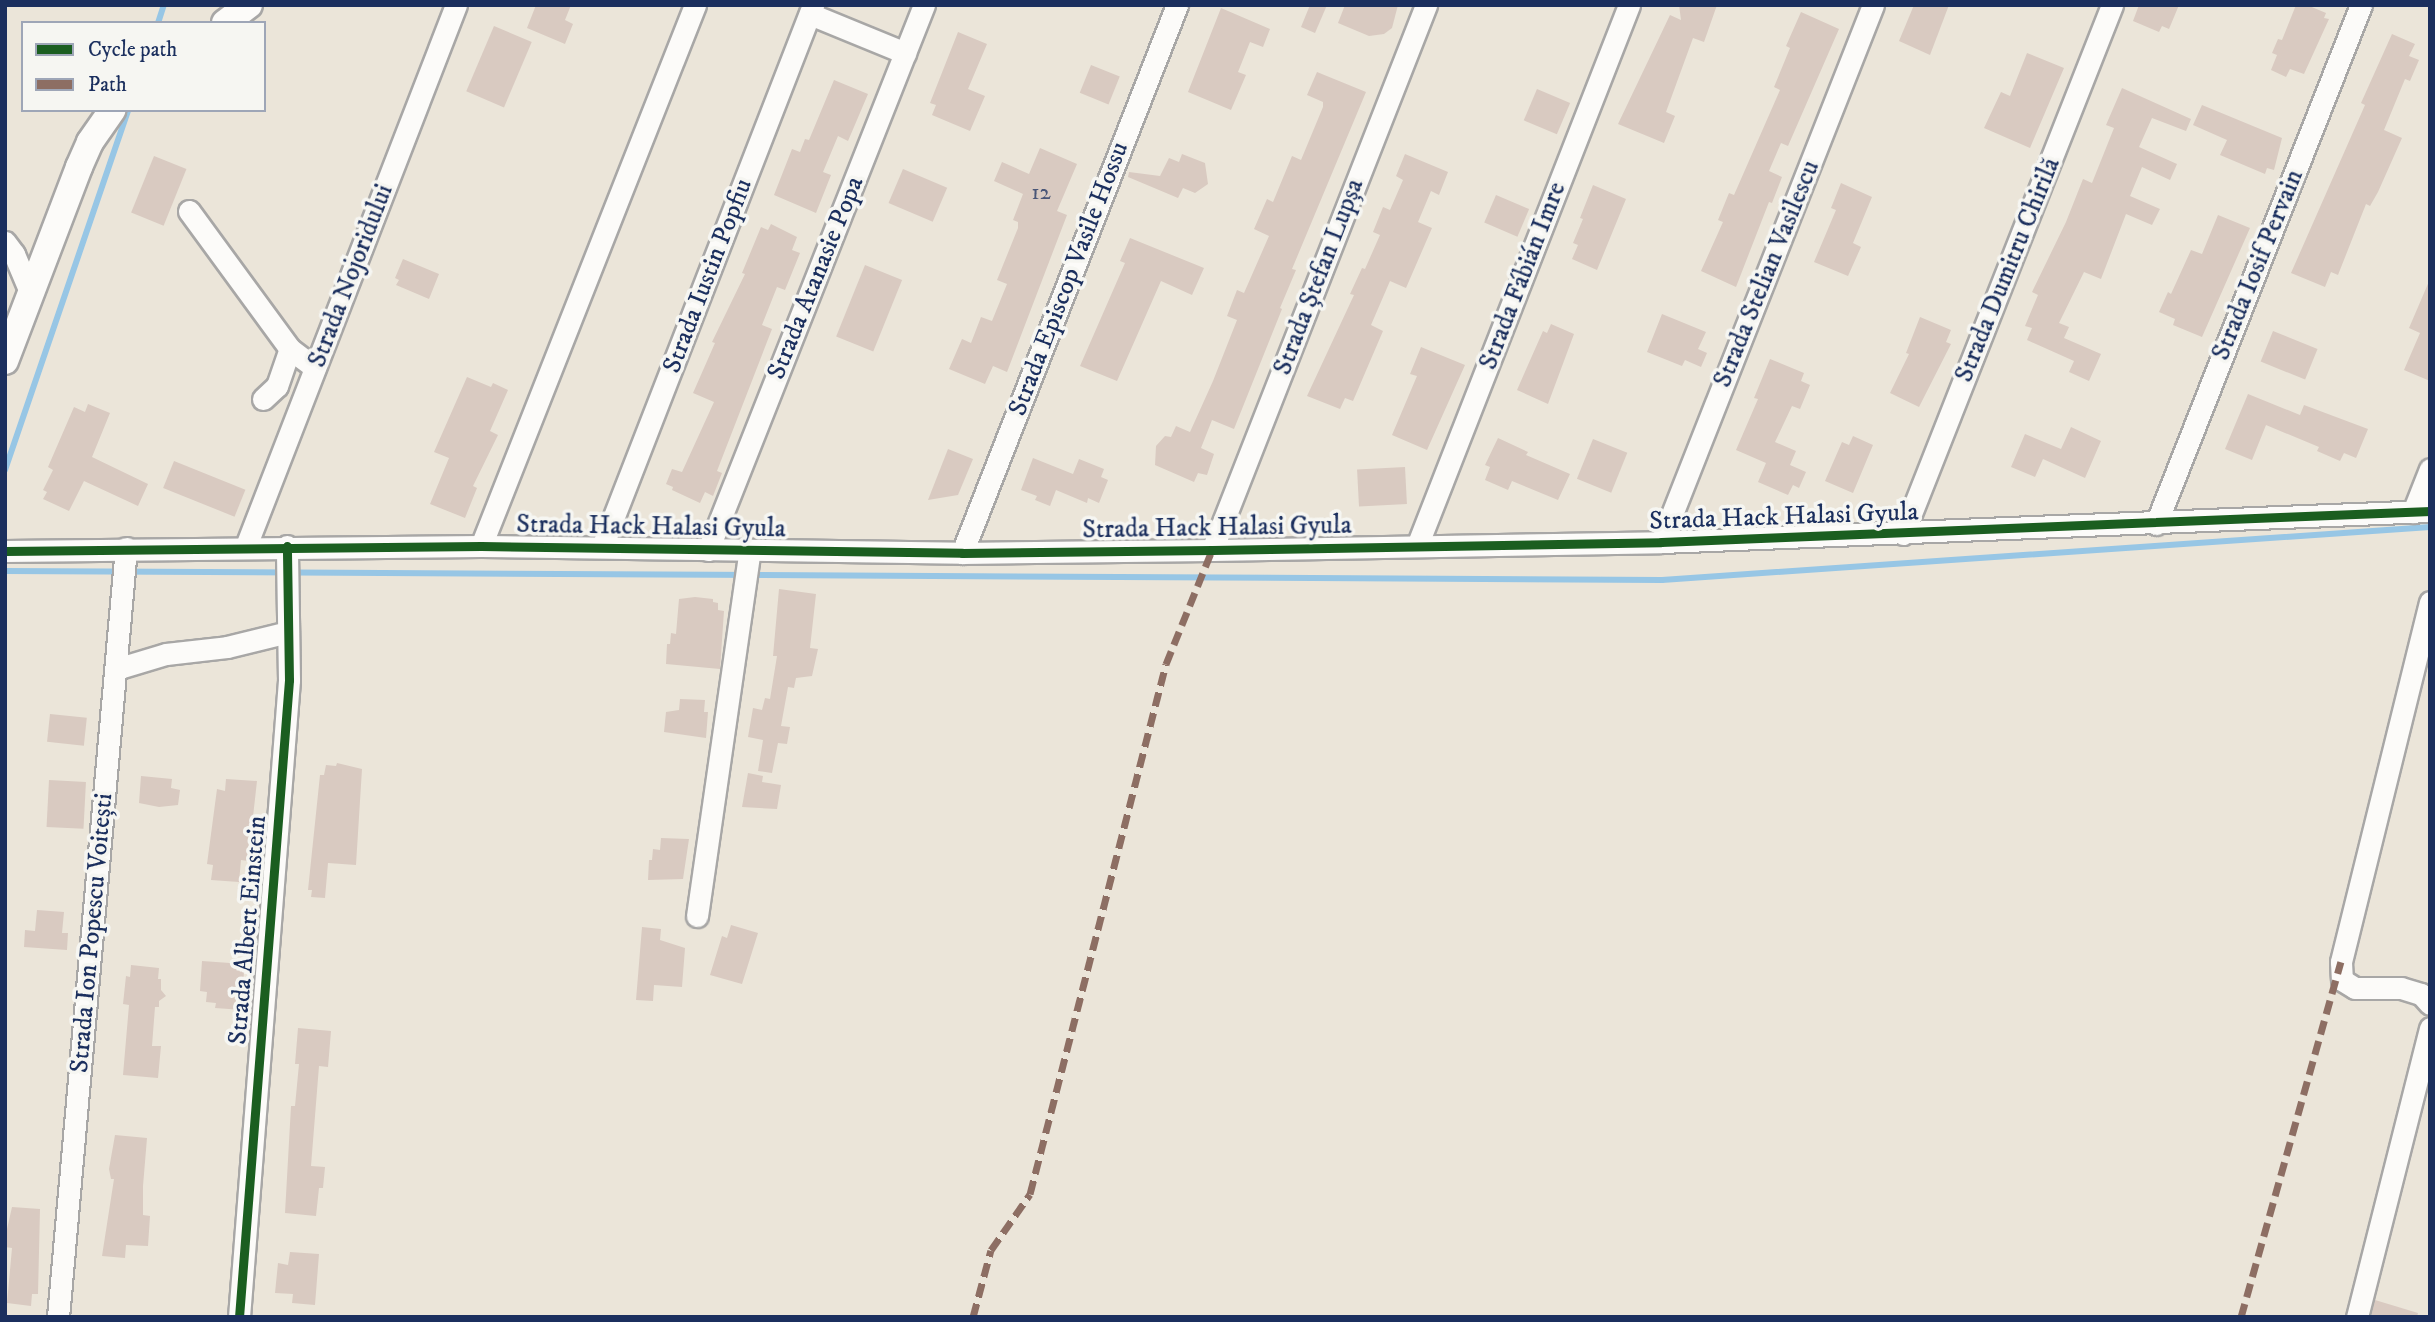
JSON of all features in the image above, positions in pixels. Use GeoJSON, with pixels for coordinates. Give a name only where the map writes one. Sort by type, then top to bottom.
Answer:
{"type":"FeatureCollection","features":[{"type":"Feature","properties":{"kind":"main road"},"geometry":{"type":"LineString","coordinates":[[228,21],[249,5]]}},
{"type":"Feature","properties":{"kind":"main road"},"geometry":{"type":"LineString","coordinates":[[5,361],[90,142],[111,112]]}},
{"type":"Feature","properties":{"kind":"street","name":"Strada Nojoridului"},"geometry":{"type":"LineString","coordinates":[[246,546],[456,5]]}},
{"type":"Feature","properties":{"kind":"street"},"geometry":{"type":"LineString","coordinates":[[481,546],[695,5]]}},
{"type":"Feature","properties":{"kind":"street","name":"Strada Atanasie Popa"},"geometry":{"type":"LineString","coordinates":[[708,550],[924,5]]}},
{"type":"Feature","properties":{"kind":"street","name":"Strada Episcop Vasile Hossu"},"geometry":{"type":"LineString","coordinates":[[962,553],[1177,5]]}},
{"type":"Feature","properties":{"kind":"street","name":"Strada Ștefan Lupșa"},"geometry":{"type":"LineString","coordinates":[[1212,550],[1426,5]]}},
{"type":"Feature","properties":{"kind":"street","name":"Strada Fábián Imre"},"geometry":{"type":"LineString","coordinates":[[1417,546],[1629,5]]}},
{"type":"Feature","properties":{"kind":"street","name":"Strada Stelian Vasilescu"},"geometry":{"type":"LineString","coordinates":[[1661,542],[1873,5]]}},
{"type":"Feature","properties":{"kind":"street","name":"Strada Dumitru Chirilă"},"geometry":{"type":"LineString","coordinates":[[1903,534],[2112,5]]}},
{"type":"Feature","properties":{"kind":"street","name":"Strada Iosif Pervain"},"geometry":{"type":"LineString","coordinates":[[2156,524],[2361,5]]}},
{"type":"Feature","properties":{"kind":"street"},"geometry":{"type":"LineString","coordinates":[[811,10],[905,54]]}},
{"type":"Feature","properties":{"kind":"street","name":"Strada Iustin Popfiu"},"geometry":{"type":"LineString","coordinates":[[603,547],[811,10]]}},
{"type":"Feature","properties":{"kind":"street"},"geometry":{"type":"LineString","coordinates":[[189,211],[290,349],[316,368]]}},
{"type":"Feature","properties":{"kind":"street"},"geometry":{"type":"LineString","coordinates":[[5,242],[14,254],[30,292]]}},
{"type":"Feature","properties":{"kind":"street"},"geometry":{"type":"LineString","coordinates":[[262,399],[277,386],[290,349]]}},
{"type":"Feature","properties":{"kind":"street"},"geometry":{"type":"LineString","coordinates":[[2421,512],[2430,469]]}},
{"type":"Feature","properties":{"kind":"street","name":"Strada Hack Halasi Gyula"},"geometry":{"type":"LineString","coordinates":[[5,551],[126,553],[246,546],[288,549],[481,546],[962,553],[1212,550],[1661,542],[2421,512]]}},
{"type":"Feature","properties":{"kind":"street","name":"Strada Albert Einstein"},"geometry":{"type":"LineString","coordinates":[[239,1317],[289,680],[288,549]]}},
{"type":"Feature","properties":{"kind":"street"},"geometry":{"type":"LineString","coordinates":[[697,916],[750,550]]}},
{"type":"Feature","properties":{"kind":"street","name":"Strada Ion Popescu Voitești"},"geometry":{"type":"LineString","coordinates":[[58,1317],[126,553]]}},
{"type":"Feature","properties":{"kind":"street"},"geometry":{"type":"LineString","coordinates":[[2427,997],[2401,988],[2355,988],[2342,980],[2341,962],[2430,602]]}},
{"type":"Feature","properties":{"kind":"street"},"geometry":{"type":"LineString","coordinates":[[116,669],[166,654],[227,647],[288,632]]}},
{"type":"Feature","properties":{"kind":"street"},"geometry":{"type":"LineString","coordinates":[[2357,1317],[2430,1028]]}},
{"type":"Feature","properties":{"kind":"building"},"geometry":{"type":"Polygon","coordinates":[[[536,5],[571,5],[565,20],[573,24],[565,44],[527,28],[536,5]]]}},
{"type":"Feature","properties":{"kind":"building"},"geometry":{"type":"Polygon","coordinates":[[[1310,5],[1327,5],[1315,33],[1301,27],[1310,5]]]}},
{"type":"Feature","properties":{"kind":"building"},"geometry":{"type":"Polygon","coordinates":[[[1345,5],[1398,5],[1392,28],[1384,34],[1369,36],[1338,23],[1345,5]]]}},
{"type":"Feature","properties":{"kind":"building"},"geometry":{"type":"Polygon","coordinates":[[[1679,5],[1717,5],[1704,42],[1693,38],[1666,112],[1675,116],[1664,143],[1618,124],[1670,15],[1681,20],[1679,5]]]}},
{"type":"Feature","properties":{"kind":"building"},"geometry":{"type":"Polygon","coordinates":[[[1914,5],[1949,5],[1930,55],[1899,41],[1914,5]]]}},
{"type":"Feature","properties":{"kind":"building"},"geometry":{"type":"Polygon","coordinates":[[[2139,5],[2179,5],[2169,29],[2162,26],[2159,32],[2133,21],[2139,5]]]}},
{"type":"Feature","properties":{"kind":"building"},"geometry":{"type":"Polygon","coordinates":[[[2296,5],[2307,5],[2326,13],[2324,18],[2329,19],[2304,74],[2290,69],[2286,77],[2271,70],[2277,55],[2272,53],[2278,39],[2282,40],[2296,5]]]}},
{"type":"Feature","properties":{"kind":"building"},"geometry":{"type":"Polygon","coordinates":[[[1221,8],[1270,29],[1263,47],[1250,42],[1238,72],[1246,75],[1231,110],[1188,92],[1221,8]]]}},
{"type":"Feature","properties":{"kind":"building"},"geometry":{"type":"Polygon","coordinates":[[[1801,12],[1839,29],[1788,146],[1781,143],[1769,171],[1782,177],[1772,203],[1769,202],[1736,287],[1701,271],[1723,222],[1718,220],[1729,193],[1734,195],[1780,90],[1774,87],[1790,48],[1786,46],[1801,12]]]}},
{"type":"Feature","properties":{"kind":"building"},"geometry":{"type":"Polygon","coordinates":[[[494,26],[532,42],[504,107],[466,91],[494,26]]]}},
{"type":"Feature","properties":{"kind":"building"},"geometry":{"type":"Polygon","coordinates":[[[958,32],[987,44],[968,89],[985,96],[970,131],[932,115],[936,105],[930,103],[958,32]]]}},
{"type":"Feature","properties":{"kind":"building"},"geometry":{"type":"Polygon","coordinates":[[[2392,34],[2415,44],[2409,56],[2419,60],[2410,81],[2405,79],[2384,130],[2402,138],[2378,192],[2370,206],[2366,204],[2338,275],[2331,272],[2325,287],[2291,273],[2365,105],[2361,103],[2392,34]]]}},
{"type":"Feature","properties":{"kind":"building"},"geometry":{"type":"Polygon","coordinates":[[[2027,53],[2064,68],[2030,148],[1984,128],[2001,92],[2010,96],[2027,53]]]}},
{"type":"Feature","properties":{"kind":"building"},"geometry":{"type":"Polygon","coordinates":[[[1091,65],[1120,77],[1109,104],[1080,93],[1091,65]]]}},
{"type":"Feature","properties":{"kind":"building"},"geometry":{"type":"Polygon","coordinates":[[[1317,72],[1366,92],[1292,269],[1296,270],[1280,308],[1282,309],[1234,429],[1212,420],[1201,448],[1214,454],[1207,475],[1198,473],[1194,482],[1155,465],[1156,446],[1165,436],[1171,437],[1176,426],[1190,432],[1213,381],[1237,320],[1227,316],[1237,290],[1244,293],[1269,236],[1254,229],[1267,199],[1273,202],[1292,156],[1301,160],[1323,107],[1323,102],[1307,95],[1317,72]]]}},
{"type":"Feature","properties":{"kind":"building"},"geometry":{"type":"Polygon","coordinates":[[[834,80],[868,94],[848,141],[838,136],[823,172],[831,175],[816,213],[774,195],[792,149],[800,152],[805,139],[809,140],[834,80]]]}},
{"type":"Feature","properties":{"kind":"building"},"geometry":{"type":"Polygon","coordinates":[[[2122,88],[2191,119],[2186,131],[2152,118],[2139,147],[2177,164],[2170,180],[2142,167],[2130,196],[2160,209],[2152,225],[2126,214],[2101,279],[2084,272],[2059,323],[2069,327],[2064,338],[2101,354],[2089,381],[2069,372],[2074,361],[2027,340],[2032,328],[2025,326],[2038,295],[2032,292],[2066,222],[2083,179],[2092,183],[2114,128],[2106,125],[2122,88]]]}},
{"type":"Feature","properties":{"kind":"building"},"geometry":{"type":"Polygon","coordinates":[[[1537,89],[1570,103],[1557,134],[1524,120],[1537,89]]]}},
{"type":"Feature","properties":{"kind":"building"},"geometry":{"type":"Polygon","coordinates":[[[2202,105],[2282,138],[2274,170],[2267,168],[2265,174],[2220,155],[2227,140],[2193,125],[2202,105]]]}},
{"type":"Feature","properties":{"kind":"building"},"geometry":{"type":"Polygon","coordinates":[[[1040,148],[1077,164],[1057,211],[1067,215],[1007,372],[993,366],[985,384],[949,369],[962,339],[971,343],[981,317],[992,321],[1007,284],[997,280],[1018,228],[1018,222],[1013,220],[1023,194],[994,181],[1002,162],[1029,174],[1040,148]]]}},
{"type":"Feature","properties":{"kind":"building"},"geometry":{"type":"Polygon","coordinates":[[[1182,154],[1205,163],[1208,184],[1195,193],[1183,188],[1178,198],[1128,177],[1129,172],[1160,176],[1169,158],[1179,162],[1182,154]]]}},
{"type":"Feature","properties":{"kind":"building"},"geometry":{"type":"Polygon","coordinates":[[[1405,154],[1448,172],[1439,195],[1431,191],[1418,222],[1432,228],[1406,288],[1390,281],[1371,325],[1383,331],[1353,401],[1345,398],[1340,409],[1307,396],[1354,295],[1350,294],[1380,235],[1373,232],[1383,207],[1390,210],[1403,180],[1396,176],[1405,154]]]}},
{"type":"Feature","properties":{"kind":"building"},"geometry":{"type":"Polygon","coordinates":[[[154,156],[186,169],[164,226],[131,213],[154,156]]]}},
{"type":"Feature","properties":{"kind":"building"},"geometry":{"type":"Polygon","coordinates":[[[903,169],[947,188],[933,222],[889,203],[903,169]]]}},
{"type":"Feature","properties":{"kind":"building"},"geometry":{"type":"Polygon","coordinates":[[[1841,183],[1872,197],[1853,243],[1861,247],[1848,276],[1814,262],[1836,210],[1831,208],[1841,183]]]}},
{"type":"Feature","properties":{"kind":"building"},"geometry":{"type":"Polygon","coordinates":[[[1593,185],[1626,199],[1597,270],[1572,259],[1578,245],[1573,243],[1583,219],[1580,218],[1593,185]]]}},
{"type":"Feature","properties":{"kind":"building"},"geometry":{"type":"Polygon","coordinates":[[[1496,195],[1529,209],[1517,237],[1484,223],[1496,195]]]}},
{"type":"Feature","properties":{"kind":"building"},"geometry":{"type":"Polygon","coordinates":[[[2218,215],[2250,228],[2202,337],[2173,325],[2175,319],[2159,312],[2168,292],[2171,294],[2191,250],[2202,254],[2218,215]]]}},
{"type":"Feature","properties":{"kind":"building"},"geometry":{"type":"Polygon","coordinates":[[[771,224],[797,237],[792,250],[800,253],[785,290],[777,287],[762,325],[772,329],[717,471],[722,473],[713,496],[705,492],[700,503],[672,490],[673,487],[666,484],[672,469],[682,472],[714,402],[693,393],[715,343],[712,342],[745,274],[742,273],[761,227],[768,230],[771,224]]]}},
{"type":"Feature","properties":{"kind":"building"},"geometry":{"type":"Polygon","coordinates":[[[1130,238],[1204,268],[1192,295],[1161,281],[1117,381],[1080,366],[1125,263],[1120,261],[1130,238]]]}},
{"type":"Feature","properties":{"kind":"building"},"geometry":{"type":"Polygon","coordinates":[[[403,259],[439,274],[429,299],[396,285],[399,280],[395,278],[403,259]]]}},
{"type":"Feature","properties":{"kind":"building"},"geometry":{"type":"Polygon","coordinates":[[[865,265],[902,280],[873,351],[836,336],[865,265]]]}},
{"type":"Feature","properties":{"kind":"building"},"geometry":{"type":"Polygon","coordinates":[[[2430,279],[2430,381],[2404,370],[2420,333],[2409,328],[2430,279]]]}},
{"type":"Feature","properties":{"kind":"building"},"geometry":{"type":"Polygon","coordinates":[[[1662,314],[1706,332],[1698,349],[1707,353],[1701,367],[1685,360],[1682,366],[1647,352],[1662,314]]]}},
{"type":"Feature","properties":{"kind":"building"},"geometry":{"type":"Polygon","coordinates":[[[1920,317],[1951,330],[1946,342],[1951,344],[1919,407],[1890,393],[1909,354],[1906,353],[1920,317]]]}},
{"type":"Feature","properties":{"kind":"building"},"geometry":{"type":"Polygon","coordinates":[[[1551,324],[1574,334],[1548,404],[1517,390],[1543,331],[1547,333],[1551,324]]]}},
{"type":"Feature","properties":{"kind":"building"},"geometry":{"type":"Polygon","coordinates":[[[2273,331],[2318,349],[2305,380],[2261,362],[2273,331]]]}},
{"type":"Feature","properties":{"kind":"building"},"geometry":{"type":"Polygon","coordinates":[[[1421,347],[1465,365],[1427,450],[1392,435],[1417,376],[1410,374],[1421,347]]]}},
{"type":"Feature","properties":{"kind":"building"},"geometry":{"type":"Polygon","coordinates":[[[1770,359],[1804,373],[1801,381],[1810,385],[1800,409],[1792,406],[1775,442],[1796,451],[1790,465],[1806,472],[1799,488],[1793,485],[1788,495],[1758,482],[1766,463],[1736,450],[1758,399],[1754,398],[1770,359]]]}},
{"type":"Feature","properties":{"kind":"building"},"geometry":{"type":"Polygon","coordinates":[[[467,377],[491,387],[493,383],[508,390],[490,431],[498,435],[473,486],[477,488],[465,518],[430,504],[449,458],[434,452],[467,377]]]}},
{"type":"Feature","properties":{"kind":"building"},"geometry":{"type":"Polygon","coordinates":[[[2248,394],[2300,415],[2304,405],[2368,429],[2356,458],[2344,453],[2340,461],[2317,451],[2319,447],[2266,425],[2252,460],[2225,449],[2248,394]]]}},
{"type":"Feature","properties":{"kind":"building"},"geometry":{"type":"Polygon","coordinates":[[[88,404],[110,413],[92,457],[148,484],[138,506],[84,481],[69,511],[43,499],[47,492],[43,490],[53,470],[48,467],[74,407],[85,412],[88,404]]]}},
{"type":"Feature","properties":{"kind":"building"},"geometry":{"type":"Polygon","coordinates":[[[2071,427],[2101,441],[2085,478],[2043,459],[2035,477],[2011,467],[2025,434],[2061,449],[2071,427]]]}},
{"type":"Feature","properties":{"kind":"building"},"geometry":{"type":"Polygon","coordinates":[[[1853,436],[1873,445],[1853,493],[1825,481],[1842,442],[1849,445],[1853,436]]]}},
{"type":"Feature","properties":{"kind":"building"},"geometry":{"type":"Polygon","coordinates":[[[1498,438],[1528,452],[1526,455],[1570,474],[1558,500],[1512,481],[1508,490],[1485,480],[1490,467],[1485,465],[1498,438]]]}},
{"type":"Feature","properties":{"kind":"building"},"geometry":{"type":"Polygon","coordinates":[[[1593,439],[1627,453],[1611,493],[1577,479],[1593,439]]]}},
{"type":"Feature","properties":{"kind":"building"},"geometry":{"type":"Polygon","coordinates":[[[948,449],[973,459],[958,495],[928,500],[948,449]]]}},
{"type":"Feature","properties":{"kind":"building"},"geometry":{"type":"Polygon","coordinates":[[[1033,458],[1073,474],[1079,459],[1104,469],[1101,477],[1108,480],[1099,503],[1088,498],[1087,503],[1056,490],[1050,506],[1035,500],[1037,496],[1021,490],[1033,458]]]}},
{"type":"Feature","properties":{"kind":"building"},"geometry":{"type":"Polygon","coordinates":[[[174,461],[245,490],[235,517],[163,488],[174,461]]]}},
{"type":"Feature","properties":{"kind":"building"},"geometry":{"type":"Polygon","coordinates":[[[1405,467],[1407,504],[1359,506],[1357,470],[1405,467]]]}},
{"type":"Feature","properties":{"kind":"building"},"geometry":{"type":"Polygon","coordinates":[[[779,589],[816,594],[810,648],[818,649],[812,676],[796,678],[794,688],[788,687],[781,726],[790,727],[787,744],[778,743],[772,773],[758,771],[763,740],[748,737],[753,708],[762,710],[765,698],[770,699],[777,656],[773,656],[779,589]]]}},
{"type":"Feature","properties":{"kind":"building"},"geometry":{"type":"Polygon","coordinates":[[[679,599],[713,599],[713,602],[718,603],[718,610],[724,611],[720,669],[666,664],[667,644],[670,644],[671,633],[676,634],[679,599]]]}},
{"type":"Feature","properties":{"kind":"building"},"geometry":{"type":"Polygon","coordinates":[[[680,699],[705,700],[704,712],[708,712],[706,738],[664,732],[666,712],[679,710],[680,699]]]}},
{"type":"Feature","properties":{"kind":"building"},"geometry":{"type":"Polygon","coordinates":[[[50,714],[87,718],[84,746],[47,742],[50,714]]]}},
{"type":"Feature","properties":{"kind":"building"},"geometry":{"type":"Polygon","coordinates":[[[337,763],[362,769],[356,865],[328,863],[325,898],[311,897],[312,890],[308,890],[320,775],[324,775],[326,765],[336,766],[337,763]]]}},
{"type":"Feature","properties":{"kind":"building"},"geometry":{"type":"Polygon","coordinates":[[[748,773],[763,776],[762,782],[781,785],[777,809],[742,807],[748,773]]]}},
{"type":"Feature","properties":{"kind":"building"},"geometry":{"type":"Polygon","coordinates":[[[141,776],[172,779],[171,788],[180,790],[178,805],[159,807],[139,803],[141,776]]]}},
{"type":"Feature","properties":{"kind":"building"},"geometry":{"type":"Polygon","coordinates":[[[226,779],[257,781],[248,861],[241,860],[239,882],[211,880],[213,865],[207,864],[217,789],[225,791],[226,779]]]}},
{"type":"Feature","properties":{"kind":"building"},"geometry":{"type":"Polygon","coordinates":[[[49,780],[86,782],[83,829],[47,827],[49,780]]]}},
{"type":"Feature","properties":{"kind":"building"},"geometry":{"type":"Polygon","coordinates":[[[661,838],[689,839],[683,879],[648,880],[649,860],[652,860],[653,849],[660,850],[661,838]]]}},
{"type":"Feature","properties":{"kind":"building"},"geometry":{"type":"Polygon","coordinates":[[[37,910],[64,912],[62,933],[68,933],[67,950],[24,947],[25,930],[35,931],[37,910]]]}},
{"type":"Feature","properties":{"kind":"building"},"geometry":{"type":"Polygon","coordinates":[[[731,925],[758,933],[742,984],[710,975],[722,936],[727,938],[731,925]]]}},
{"type":"Feature","properties":{"kind":"building"},"geometry":{"type":"Polygon","coordinates":[[[642,927],[661,929],[660,940],[685,948],[682,987],[654,985],[653,1001],[636,1000],[642,927]]]}},
{"type":"Feature","properties":{"kind":"building"},"geometry":{"type":"Polygon","coordinates":[[[202,961],[244,964],[243,1010],[215,1008],[216,1003],[206,1002],[207,992],[200,991],[202,961]]]}},
{"type":"Feature","properties":{"kind":"building"},"geometry":{"type":"Polygon","coordinates":[[[131,965],[159,968],[158,979],[161,979],[161,990],[166,996],[159,1001],[159,1007],[155,1007],[152,1046],[161,1046],[158,1078],[123,1075],[129,1005],[123,1004],[126,976],[130,977],[131,965]]]}},
{"type":"Feature","properties":{"kind":"building"},"geometry":{"type":"Polygon","coordinates":[[[298,1028],[331,1031],[328,1067],[319,1066],[311,1166],[325,1167],[323,1188],[319,1188],[316,1216],[285,1213],[291,1106],[295,1106],[299,1064],[295,1064],[298,1028]]]}},
{"type":"Feature","properties":{"kind":"building"},"geometry":{"type":"Polygon","coordinates":[[[115,1135],[147,1138],[143,1215],[150,1216],[148,1246],[126,1245],[125,1258],[102,1256],[114,1179],[111,1179],[109,1169],[115,1135]]]}},
{"type":"Feature","properties":{"kind":"building"},"geometry":{"type":"Polygon","coordinates":[[[12,1207],[40,1209],[38,1294],[32,1294],[31,1306],[7,1303],[12,1248],[5,1247],[5,1238],[12,1207]]]}},
{"type":"Feature","properties":{"kind":"building"},"geometry":{"type":"Polygon","coordinates":[[[290,1252],[319,1254],[315,1305],[292,1303],[293,1294],[275,1293],[278,1263],[288,1265],[290,1252]]]}},
{"type":"Feature","properties":{"kind":"building"},"geometry":{"type":"Polygon","coordinates":[[[2375,1300],[2418,1313],[2417,1317],[2371,1317],[2375,1300]]]}},
{"type":"Feature","properties":{"kind":"waterway"},"geometry":{"type":"LineString","coordinates":[[159,21],[164,5]]}},
{"type":"Feature","properties":{"kind":"waterway"},"geometry":{"type":"LineString","coordinates":[[5,470],[127,112]]}},
{"type":"Feature","properties":{"kind":"waterway"},"geometry":{"type":"LineString","coordinates":[[5,571],[1662,580],[2430,527]]}},
{"type":"Feature","properties":{"kind":"marked path"},"geometry":{"type":"LineString","coordinates":[[973,1317],[991,1250],[1030,1194],[1166,664],[1212,550]]}},
{"type":"Feature","properties":{"kind":"marked path"},"geometry":{"type":"LineString","coordinates":[[2241,1317],[2341,962]]}},
{"type":"Feature","properties":{"kind":"cycle path"},"geometry":{"type":"LineString","coordinates":[[5,551],[481,546],[962,553],[1212,550],[1661,542],[2430,511]]}},
{"type":"Feature","properties":{"kind":"cycle path"},"geometry":{"type":"LineString","coordinates":[[239,1317],[289,680],[287,546]]}}]}
